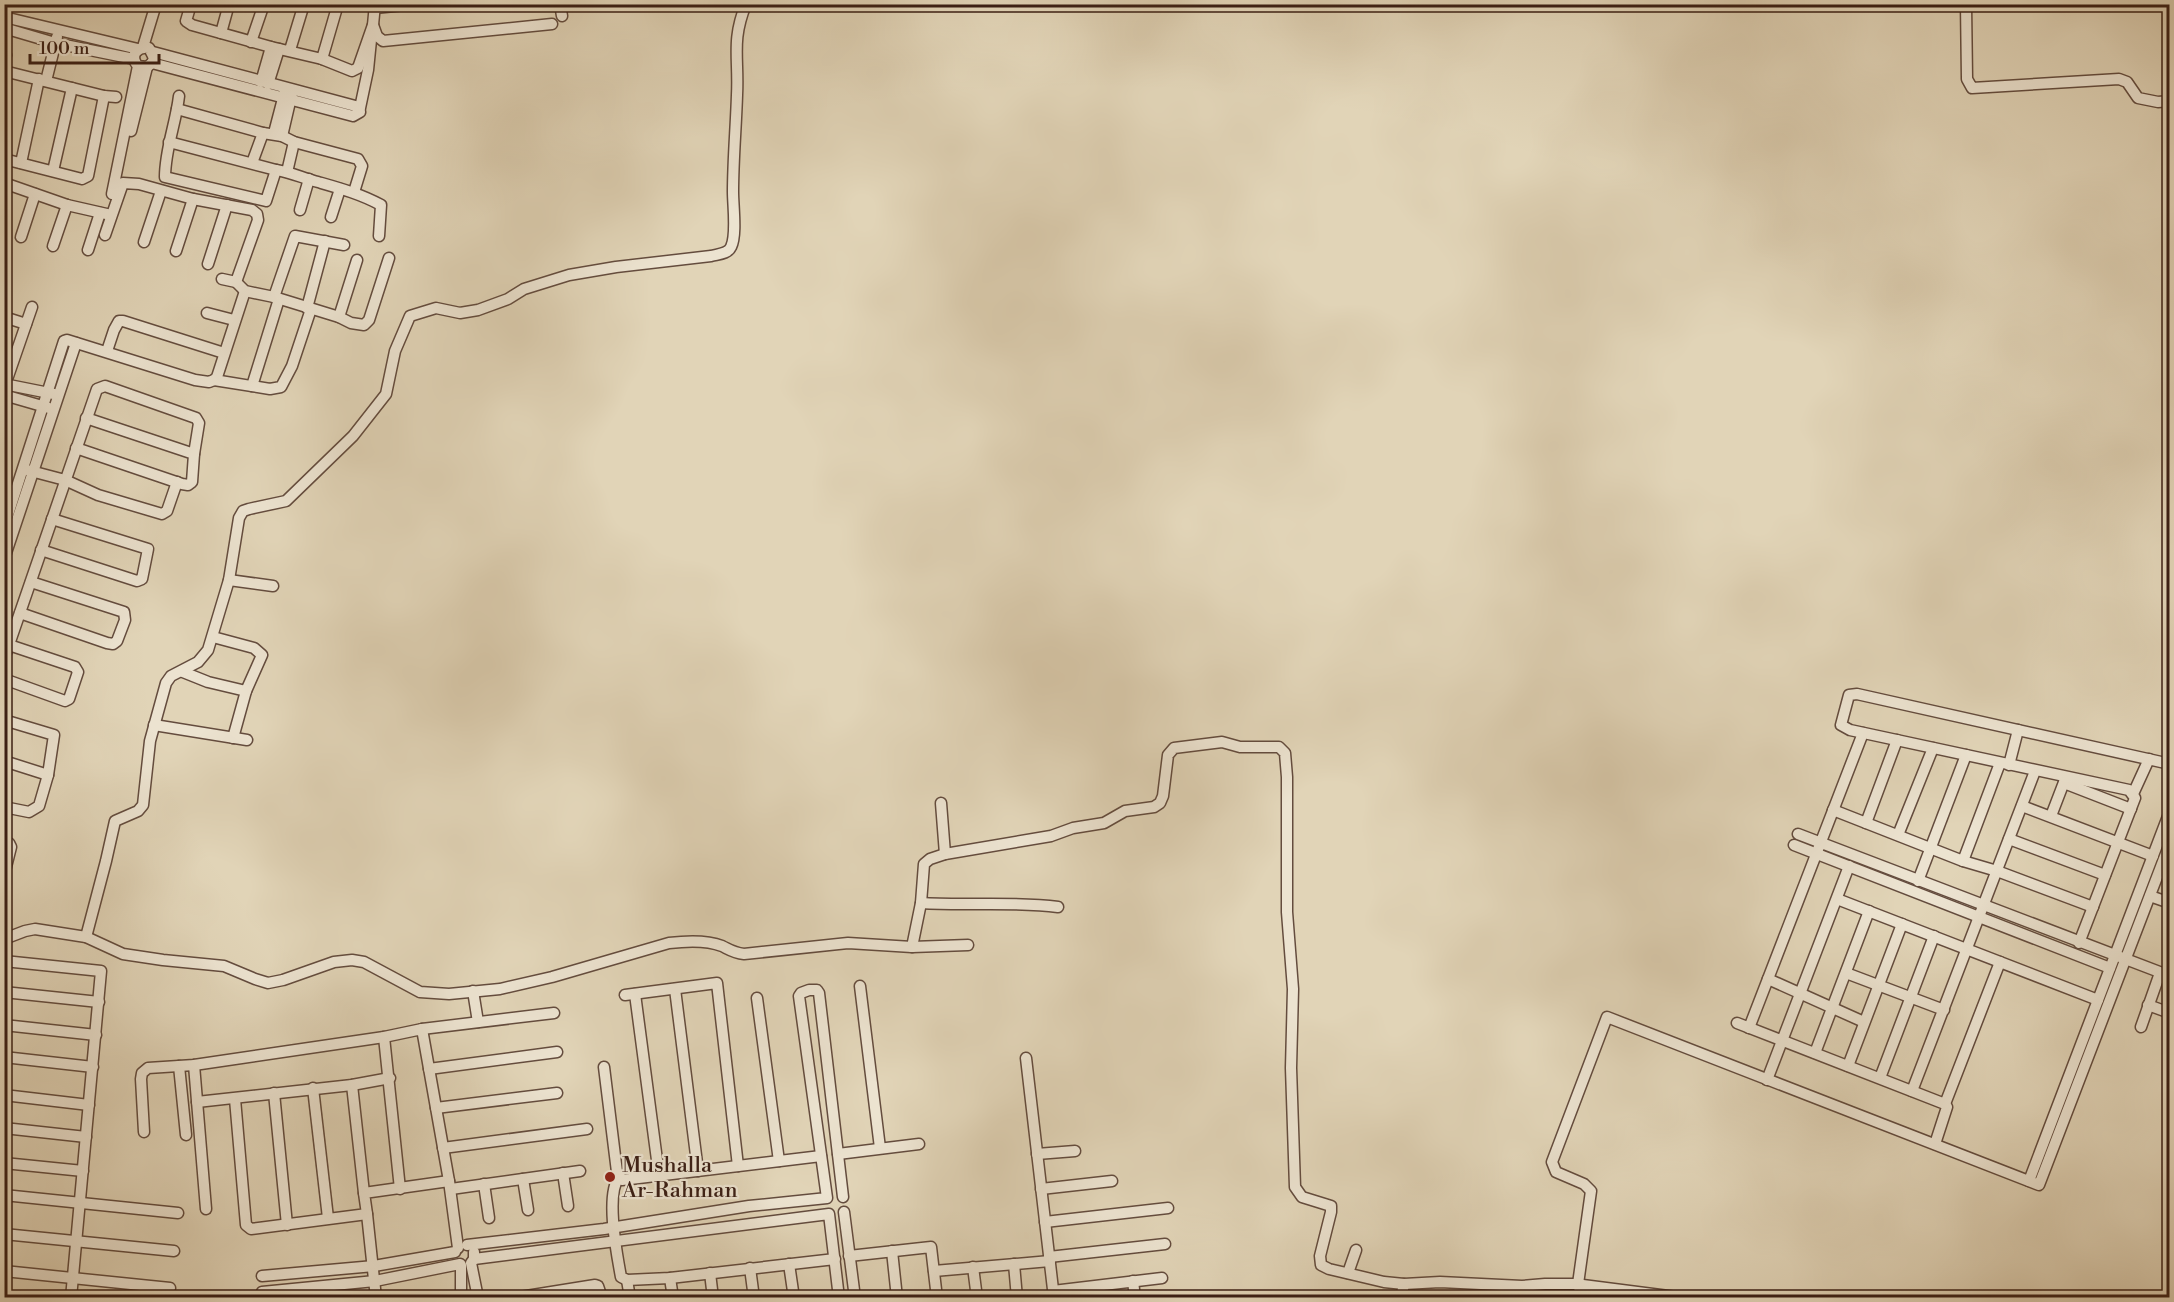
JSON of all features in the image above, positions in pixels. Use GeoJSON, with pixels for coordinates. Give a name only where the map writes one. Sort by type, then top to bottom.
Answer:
{"type":"FeatureCollection","features":[{"type":"Feature","properties":{"kind":"street"},"geometry":{"type":"LineString","coordinates":[[5,21],[9,4]]}},
{"type":"Feature","properties":{"kind":"street"},"geometry":{"type":"LineString","coordinates":[[112,194],[156,4]]}},
{"type":"Feature","properties":{"kind":"street"},"geometry":{"type":"LineString","coordinates":[[191,4],[187,16],[188,23],[251,42],[322,59],[352,71],[356,70],[373,25]]}},
{"type":"Feature","properties":{"kind":"street"},"geometry":{"type":"LineString","coordinates":[[221,33],[229,4]]}},
{"type":"Feature","properties":{"kind":"street"},"geometry":{"type":"LineString","coordinates":[[251,42],[264,4]]}},
{"type":"Feature","properties":{"kind":"street"},"geometry":{"type":"LineString","coordinates":[[265,83],[304,4]]}},
{"type":"Feature","properties":{"kind":"street"},"geometry":{"type":"LineString","coordinates":[[322,59],[338,4]]}},
{"type":"Feature","properties":{"kind":"street"},"geometry":{"type":"LineString","coordinates":[[5,21],[55,29],[144,58],[360,108],[368,70],[375,6],[415,4]]}},
{"type":"Feature","properties":{"kind":"street"},"geometry":{"type":"LineString","coordinates":[[86,937],[115,821],[138,811],[143,805],[146,769],[154,725],[166,683],[171,676],[183,672],[198,662],[208,650],[213,637],[229,580],[237,528],[243,511],[286,501],[353,436],[386,394],[395,351],[410,316],[436,308],[460,313],[478,310],[508,299],[528,288],[569,275],[711,256],[726,253],[731,248],[738,75],[736,32],[747,4]]}},
{"type":"Feature","properties":{"kind":"street"},"geometry":{"type":"LineString","coordinates":[[1966,4],[1967,79],[1972,88],[2119,79],[2127,82],[2138,98],[2158,102],[2169,101]]}},
{"type":"Feature","properties":{"kind":"street"},"geometry":{"type":"LineString","coordinates":[[5,21],[52,42],[265,83],[288,93]]}},
{"type":"Feature","properties":{"kind":"street"},"geometry":{"type":"LineString","coordinates":[[373,25],[377,36],[383,41],[552,24]]}},
{"type":"Feature","properties":{"kind":"street"},"geometry":{"type":"LineString","coordinates":[[21,163],[55,29]]}},
{"type":"Feature","properties":{"kind":"street"},"geometry":{"type":"LineString","coordinates":[[127,150],[144,58]]}},
{"type":"Feature","properties":{"kind":"street"},"geometry":{"type":"LineString","coordinates":[[4,71],[116,97]]}},
{"type":"Feature","properties":{"kind":"street"},"geometry":{"type":"LineString","coordinates":[[53,171],[72,88]]}},
{"type":"Feature","properties":{"kind":"street"},"geometry":{"type":"LineString","coordinates":[[252,163],[273,134],[288,93]]}},
{"type":"Feature","properties":{"kind":"street"},"geometry":{"type":"LineString","coordinates":[[4,159],[82,179],[88,176],[104,96]]}},
{"type":"Feature","properties":{"kind":"street"},"geometry":{"type":"LineString","coordinates":[[178,96],[165,177],[266,201],[276,170]]}},
{"type":"Feature","properties":{"kind":"street"},"geometry":{"type":"LineString","coordinates":[[177,110],[273,134],[359,160],[362,166],[354,192]]}},
{"type":"Feature","properties":{"kind":"street"},"geometry":{"type":"LineString","coordinates":[[169,142],[288,172],[354,192],[381,205],[379,236]]}},
{"type":"Feature","properties":{"kind":"street"},"geometry":{"type":"LineString","coordinates":[[288,172],[294,142]]}},
{"type":"Feature","properties":{"kind":"street"},"geometry":{"type":"LineString","coordinates":[[300,210],[309,179]]}},
{"type":"Feature","properties":{"kind":"street"},"geometry":{"type":"LineString","coordinates":[[5,183],[67,205],[105,214]]}},
{"type":"Feature","properties":{"kind":"street"},"geometry":{"type":"LineString","coordinates":[[88,250],[123,183],[139,184],[193,199],[252,210],[258,216],[236,282]]}},
{"type":"Feature","properties":{"kind":"street"},"geometry":{"type":"LineString","coordinates":[[331,218],[340,189]]}},
{"type":"Feature","properties":{"kind":"street"},"geometry":{"type":"LineString","coordinates":[[144,242],[161,191]]}},
{"type":"Feature","properties":{"kind":"street"},"geometry":{"type":"LineString","coordinates":[[21,237],[35,194]]}},
{"type":"Feature","properties":{"kind":"street"},"geometry":{"type":"LineString","coordinates":[[176,251],[193,199]]}},
{"type":"Feature","properties":{"kind":"street"},"geometry":{"type":"LineString","coordinates":[[53,246],[67,205]]}},
{"type":"Feature","properties":{"kind":"street"},"geometry":{"type":"LineString","coordinates":[[208,264],[227,205]]}},
{"type":"Feature","properties":{"kind":"street"},"geometry":{"type":"LineString","coordinates":[[105,214],[105,235]]}},
{"type":"Feature","properties":{"kind":"street"},"geometry":{"type":"LineString","coordinates":[[252,386],[295,236],[344,245]]}},
{"type":"Feature","properties":{"kind":"street"},"geometry":{"type":"LineString","coordinates":[[4,560],[29,470],[43,406],[64,341],[107,351],[195,380],[209,382],[214,380],[270,389],[281,387],[285,384],[309,309],[325,241]]}},
{"type":"Feature","properties":{"kind":"street"},"geometry":{"type":"LineString","coordinates":[[222,279],[236,282],[245,291],[339,317],[357,325],[367,323],[389,258]]}},
{"type":"Feature","properties":{"kind":"street"},"geometry":{"type":"LineString","coordinates":[[339,317],[357,260]]}},
{"type":"Feature","properties":{"kind":"street"},"geometry":{"type":"LineString","coordinates":[[214,380],[245,291]]}},
{"type":"Feature","properties":{"kind":"street"},"geometry":{"type":"LineString","coordinates":[[32,307],[10,356],[5,385],[59,395]]}},
{"type":"Feature","properties":{"kind":"street"},"geometry":{"type":"LineString","coordinates":[[207,314],[234,320]]}},
{"type":"Feature","properties":{"kind":"street"},"geometry":{"type":"LineString","coordinates":[[4,317],[26,324]]}},
{"type":"Feature","properties":{"kind":"street"},"geometry":{"type":"LineString","coordinates":[[107,351],[116,326],[123,321],[224,353]]}},
{"type":"Feature","properties":{"kind":"street"},"geometry":{"type":"LineString","coordinates":[[4,527],[55,410],[76,343]]}},
{"type":"Feature","properties":{"kind":"street"},"geometry":{"type":"LineString","coordinates":[[4,659],[94,394],[97,389],[105,386],[186,414],[196,418],[200,423],[192,482],[186,485],[76,448]]}},
{"type":"Feature","properties":{"kind":"street"},"geometry":{"type":"LineString","coordinates":[[4,395],[55,410]]}},
{"type":"Feature","properties":{"kind":"street"},"geometry":{"type":"LineString","coordinates":[[86,418],[194,454]]}},
{"type":"Feature","properties":{"kind":"street"},"geometry":{"type":"LineString","coordinates":[[29,470],[65,480],[98,495],[162,514],[167,510],[177,482]]}},
{"type":"Feature","properties":{"kind":"street"},"geometry":{"type":"LineString","coordinates":[[41,550],[137,581],[142,579],[149,551],[145,547],[52,519]]}},
{"type":"Feature","properties":{"kind":"street"},"geometry":{"type":"LineString","coordinates":[[229,580],[273,586]]}},
{"type":"Feature","properties":{"kind":"street"},"geometry":{"type":"LineString","coordinates":[[20,613],[107,643],[112,644],[117,641],[124,620],[124,612],[31,582]]}},
{"type":"Feature","properties":{"kind":"street"},"geometry":{"type":"LineString","coordinates":[[213,637],[262,652],[263,658],[246,691],[233,738]]}},
{"type":"Feature","properties":{"kind":"street"},"geometry":{"type":"LineString","coordinates":[[4,679],[61,699],[69,699],[78,675],[77,668],[9,645]]}},
{"type":"Feature","properties":{"kind":"street"},"geometry":{"type":"LineString","coordinates":[[183,672],[208,682],[246,691]]}},
{"type":"Feature","properties":{"kind":"street"},"geometry":{"type":"LineString","coordinates":[[2131,810],[2065,780],[2035,771],[1850,730],[1841,725],[1845,702],[1848,695],[1852,694],[2169,764]]}},
{"type":"Feature","properties":{"kind":"street"},"geometry":{"type":"LineString","coordinates":[[4,720],[54,735],[48,775],[39,806],[29,812],[4,807]]}},
{"type":"Feature","properties":{"kind":"street"},"geometry":{"type":"LineString","coordinates":[[154,725],[247,740]]}},
{"type":"Feature","properties":{"kind":"street"},"geometry":{"type":"LineString","coordinates":[[1963,861],[2018,730]]}},
{"type":"Feature","properties":{"kind":"street"},"geometry":{"type":"LineString","coordinates":[[1749,1028],[1863,733]]}},
{"type":"Feature","properties":{"kind":"street"},"geometry":{"type":"LineString","coordinates":[[1866,823],[1898,740]]}},
{"type":"Feature","properties":{"kind":"street"},"geometry":{"type":"LineString","coordinates":[[912,947],[921,903],[924,864],[930,859],[945,854],[1052,836],[1072,828],[1104,823],[1125,811],[1154,807],[1160,803],[1163,796],[1168,755],[1174,748],[1227,742],[1240,747],[1282,749],[1286,759],[1287,912],[1293,989],[1291,1068],[1295,1187],[1302,1197],[1330,1206],[1331,1212],[1320,1261],[1325,1269],[1404,1284],[1451,1282],[1522,1286],[1548,1283],[1578,1284],[1684,1298]]}},
{"type":"Feature","properties":{"kind":"street"},"geometry":{"type":"LineString","coordinates":[[1898,835],[1933,748]]}},
{"type":"Feature","properties":{"kind":"street"},"geometry":{"type":"LineString","coordinates":[[1918,881],[1966,755]]}},
{"type":"Feature","properties":{"kind":"street"},"geometry":{"type":"LineString","coordinates":[[2133,794],[2149,759]]}},
{"type":"Feature","properties":{"kind":"street"},"geometry":{"type":"LineString","coordinates":[[4,761],[48,775]]}},
{"type":"Feature","properties":{"kind":"street"},"geometry":{"type":"LineString","coordinates":[[1912,1091],[2035,771]]}},
{"type":"Feature","properties":{"kind":"street"},"geometry":{"type":"LineString","coordinates":[[2065,780],[2129,790],[2135,798],[2079,943]]}},
{"type":"Feature","properties":{"kind":"street"},"geometry":{"type":"LineString","coordinates":[[2050,816],[2065,780]]}},
{"type":"Feature","properties":{"kind":"street"},"geometry":{"type":"LineString","coordinates":[[941,802],[945,854]]}},
{"type":"Feature","properties":{"kind":"street"},"geometry":{"type":"LineString","coordinates":[[2022,806],[2153,856]]}},
{"type":"Feature","properties":{"kind":"street"},"geometry":{"type":"LineString","coordinates":[[1833,810],[1963,861],[1997,871],[2093,907]]}},
{"type":"Feature","properties":{"kind":"street"},"geometry":{"type":"LineString","coordinates":[[1582,1298],[1578,1284],[1591,1191],[1584,1184],[1556,1172],[1552,1162],[1607,1017],[2039,1185],[2120,958],[2169,811]]}},
{"type":"Feature","properties":{"kind":"street"},"geometry":{"type":"LineString","coordinates":[[1796,839],[1918,881],[2165,974],[2148,1005],[2141,1027]]}},
{"type":"Feature","properties":{"kind":"street"},"geometry":{"type":"LineString","coordinates":[[2009,839],[2105,876]]}},
{"type":"Feature","properties":{"kind":"street"},"geometry":{"type":"LineString","coordinates":[[4,842],[9,843],[11,847],[4,875]]}},
{"type":"Feature","properties":{"kind":"street"},"geometry":{"type":"LineString","coordinates":[[2029,1181],[2110,968],[2120,958],[2150,896],[2169,843]]}},
{"type":"Feature","properties":{"kind":"street"},"geometry":{"type":"LineString","coordinates":[[1818,848],[1849,866],[2110,968]]}},
{"type":"Feature","properties":{"kind":"street"},"geometry":{"type":"LineString","coordinates":[[1767,1080],[1849,866]]}},
{"type":"Feature","properties":{"kind":"street"},"geometry":{"type":"LineString","coordinates":[[2150,896],[2169,903]]}},
{"type":"Feature","properties":{"kind":"street"},"geometry":{"type":"LineString","coordinates":[[1837,899],[2098,1000]]}},
{"type":"Feature","properties":{"kind":"street"},"geometry":{"type":"LineString","coordinates":[[921,903],[988,905],[1030,903],[1058,907]]}},
{"type":"Feature","properties":{"kind":"street"},"geometry":{"type":"LineString","coordinates":[[1815,1053],[1869,911]]}},
{"type":"Feature","properties":{"kind":"street"},"geometry":{"type":"LineString","coordinates":[[1848,1066],[1902,924]]}},
{"type":"Feature","properties":{"kind":"street"},"geometry":{"type":"LineString","coordinates":[[4,939],[35,929],[86,937],[123,954],[224,966],[255,980],[268,982],[283,980],[334,962],[352,960],[364,962],[420,992],[448,994],[500,989],[686,940],[721,945],[732,953],[744,954],[848,943],[912,947],[968,945]]}},
{"type":"Feature","properties":{"kind":"street"},"geometry":{"type":"LineString","coordinates":[[1880,1078],[1934,936]]}},
{"type":"Feature","properties":{"kind":"street"},"geometry":{"type":"LineString","coordinates":[[4,961],[101,971],[71,1298]]}},
{"type":"Feature","properties":{"kind":"street"},"geometry":{"type":"LineString","coordinates":[[1935,1144],[1947,1107],[1945,1104],[2000,962]]}},
{"type":"Feature","properties":{"kind":"street"},"geometry":{"type":"LineString","coordinates":[[1846,973],[1944,1010]]}},
{"type":"Feature","properties":{"kind":"street"},"geometry":{"type":"LineString","coordinates":[[1768,979],[1864,1022]]}},
{"type":"Feature","properties":{"kind":"street"},"geometry":{"type":"LineString","coordinates":[[659,1175],[630,994],[717,984],[738,1166]]}},
{"type":"Feature","properties":{"kind":"street"},"geometry":{"type":"LineString","coordinates":[[860,986],[880,1148]]}},
{"type":"Feature","properties":{"kind":"street"},"geometry":{"type":"LineString","coordinates":[[675,989],[698,1171]]}},
{"type":"Feature","properties":{"kind":"street"},"geometry":{"type":"LineString","coordinates":[[840,1298],[829,1214],[825,1208],[827,1198],[799,996],[809,990],[817,990],[819,993],[843,1197],[847,1204],[844,1212],[855,1298]]}},
{"type":"Feature","properties":{"kind":"street"},"geometry":{"type":"LineString","coordinates":[[473,991],[478,1022]]}},
{"type":"Feature","properties":{"kind":"street"},"geometry":{"type":"LineString","coordinates":[[4,992],[99,1002]]}},
{"type":"Feature","properties":{"kind":"street"},"geometry":{"type":"LineString","coordinates":[[757,998],[779,1161]]}},
{"type":"Feature","properties":{"kind":"street"},"geometry":{"type":"LineString","coordinates":[[2148,1005],[2169,1013]]}},
{"type":"Feature","properties":{"kind":"street"},"geometry":{"type":"LineString","coordinates":[[144,1132],[142,1073],[148,1068],[194,1065],[384,1037],[422,1029],[554,1013]]}},
{"type":"Feature","properties":{"kind":"street"},"geometry":{"type":"LineString","coordinates":[[1737,1023],[1945,1104]]}},
{"type":"Feature","properties":{"kind":"street"},"geometry":{"type":"LineString","coordinates":[[4,1025],[96,1035]]}},
{"type":"Feature","properties":{"kind":"street"},"geometry":{"type":"LineString","coordinates":[[422,1029],[460,1248],[456,1261],[466,1263]]}},
{"type":"Feature","properties":{"kind":"street"},"geometry":{"type":"LineString","coordinates":[[384,1037],[400,1189]]}},
{"type":"Feature","properties":{"kind":"street"},"geometry":{"type":"LineString","coordinates":[[429,1069],[557,1052]]}},
{"type":"Feature","properties":{"kind":"street"},"geometry":{"type":"LineString","coordinates":[[4,1057],[93,1067]]}},
{"type":"Feature","properties":{"kind":"street"},"geometry":{"type":"LineString","coordinates":[[1026,1058],[1053,1294],[1095,1292],[1133,1281],[1162,1278]]}},
{"type":"Feature","properties":{"kind":"street"},"geometry":{"type":"LineString","coordinates":[[194,1065],[206,1209]]}},
{"type":"Feature","properties":{"kind":"street"},"geometry":{"type":"LineString","coordinates":[[179,1066],[186,1135]]}},
{"type":"Feature","properties":{"kind":"street"},"geometry":{"type":"LineString","coordinates":[[604,1067],[619,1177],[614,1183],[608,1228],[621,1277],[627,1280],[670,1278],[835,1259]]}},
{"type":"Feature","properties":{"kind":"street"},"geometry":{"type":"LineString","coordinates":[[197,1102],[390,1078]]}},
{"type":"Feature","properties":{"kind":"street"},"geometry":{"type":"LineString","coordinates":[[352,1084],[376,1298]]}},
{"type":"Feature","properties":{"kind":"street"},"geometry":{"type":"LineString","coordinates":[[313,1088],[328,1218]]}},
{"type":"Feature","properties":{"kind":"street"},"geometry":{"type":"LineString","coordinates":[[274,1093],[286,1225]]}},
{"type":"Feature","properties":{"kind":"street"},"geometry":{"type":"LineString","coordinates":[[436,1108],[557,1093]]}},
{"type":"Feature","properties":{"kind":"street"},"geometry":{"type":"LineString","coordinates":[[4,1095],[89,1105]]}},
{"type":"Feature","properties":{"kind":"street"},"geometry":{"type":"LineString","coordinates":[[235,1099],[246,1225],[251,1229],[367,1214]]}},
{"type":"Feature","properties":{"kind":"street"},"geometry":{"type":"LineString","coordinates":[[4,1128],[86,1137]]}},
{"type":"Feature","properties":{"kind":"street"},"geometry":{"type":"LineString","coordinates":[[444,1148],[587,1129]]}},
{"type":"Feature","properties":{"kind":"street"},"geometry":{"type":"LineString","coordinates":[[838,1154],[918,1144]]}},
{"type":"Feature","properties":{"kind":"street"},"geometry":{"type":"LineString","coordinates":[[1037,1154],[1075,1151]]}},
{"type":"Feature","properties":{"kind":"street"},"geometry":{"type":"LineString","coordinates":[[619,1177],[621,1180],[821,1156]]}},
{"type":"Feature","properties":{"kind":"street"},"geometry":{"type":"LineString","coordinates":[[4,1163],[83,1171]]}},
{"type":"Feature","properties":{"kind":"street"},"geometry":{"type":"LineString","coordinates":[[364,1193],[484,1184],[580,1171]]}},
{"type":"Feature","properties":{"kind":"street"},"geometry":{"type":"LineString","coordinates":[[563,1173],[568,1206]]}},
{"type":"Feature","properties":{"kind":"street"},"geometry":{"type":"LineString","coordinates":[[523,1179],[528,1210]]}},
{"type":"Feature","properties":{"kind":"street"},"geometry":{"type":"LineString","coordinates":[[1041,1189],[1112,1181]]}},
{"type":"Feature","properties":{"kind":"street"},"geometry":{"type":"LineString","coordinates":[[484,1184],[489,1218]]}},
{"type":"Feature","properties":{"kind":"street"},"geometry":{"type":"LineString","coordinates":[[262,1276],[374,1266],[460,1248],[591,1231],[748,1206],[827,1198],[836,1194],[843,1197]]}},
{"type":"Feature","properties":{"kind":"street"},"geometry":{"type":"LineString","coordinates":[[4,1196],[178,1214]]}},
{"type":"Feature","properties":{"kind":"street"},"geometry":{"type":"LineString","coordinates":[[748,1206],[750,1224]]}},
{"type":"Feature","properties":{"kind":"street"},"geometry":{"type":"LineString","coordinates":[[1045,1222],[1168,1208]]}},
{"type":"Feature","properties":{"kind":"street"},"geometry":{"type":"LineString","coordinates":[[262,1292],[375,1281],[466,1263],[594,1244],[829,1214],[837,1216],[844,1212]]}},
{"type":"Feature","properties":{"kind":"street"},"geometry":{"type":"LineString","coordinates":[[4,1234],[174,1251]]}},
{"type":"Feature","properties":{"kind":"street"},"geometry":{"type":"LineString","coordinates":[[934,1271],[1014,1264],[1166,1244]]}},
{"type":"Feature","properties":{"kind":"street"},"geometry":{"type":"LineString","coordinates":[[849,1256],[931,1247],[937,1298]]}},
{"type":"Feature","properties":{"kind":"street"},"geometry":{"type":"LineString","coordinates":[[460,1248],[472,1248],[475,1253],[466,1263],[461,1298]]}},
{"type":"Feature","properties":{"kind":"street"},"geometry":{"type":"LineString","coordinates":[[1348,1273],[1356,1250]]}},
{"type":"Feature","properties":{"kind":"street"},"geometry":{"type":"LineString","coordinates":[[892,1251],[897,1298]]}},
{"type":"Feature","properties":{"kind":"street"},"geometry":{"type":"LineString","coordinates":[[403,1261],[405,1275]]}},
{"type":"Feature","properties":{"kind":"street"},"geometry":{"type":"LineString","coordinates":[[466,1263],[478,1298]]}},
{"type":"Feature","properties":{"kind":"street"},"geometry":{"type":"LineString","coordinates":[[789,1264],[794,1298]]}},
{"type":"Feature","properties":{"kind":"street"},"geometry":{"type":"LineString","coordinates":[[1014,1264],[1017,1298]]}},
{"type":"Feature","properties":{"kind":"street"},"geometry":{"type":"LineString","coordinates":[[973,1267],[977,1298]]}},
{"type":"Feature","properties":{"kind":"street"},"geometry":{"type":"LineString","coordinates":[[750,1268],[754,1298]]}},
{"type":"Feature","properties":{"kind":"street"},"geometry":{"type":"LineString","coordinates":[[4,1271],[171,1288]]}},
{"type":"Feature","properties":{"kind":"street"},"geometry":{"type":"LineString","coordinates":[[837,1273],[852,1272]]}},
{"type":"Feature","properties":{"kind":"street"},"geometry":{"type":"LineString","coordinates":[[710,1273],[713,1298]]}},
{"type":"Feature","properties":{"kind":"street"},"geometry":{"type":"LineString","coordinates":[[670,1278],[673,1298]]}},
{"type":"Feature","properties":{"kind":"street"},"geometry":{"type":"LineString","coordinates":[[627,1280],[630,1298]]}},
{"type":"Feature","properties":{"kind":"street"},"geometry":{"type":"LineString","coordinates":[[1133,1281],[1135,1298]]}},
{"type":"Feature","properties":{"kind":"street"},"geometry":{"type":"LineString","coordinates":[[1401,1298],[1404,1284]]}},
{"type":"Feature","properties":{"kind":"street"},"geometry":{"type":"LineString","coordinates":[[520,1297],[561,1294],[595,1285],[598,1286],[602,1298]]}},
{"type":"Feature","properties":{"kind":"place","name":"Mushalla Ar-Rahman"},"geometry":{"type":"Point","coordinates":[610,1177]}}]}
